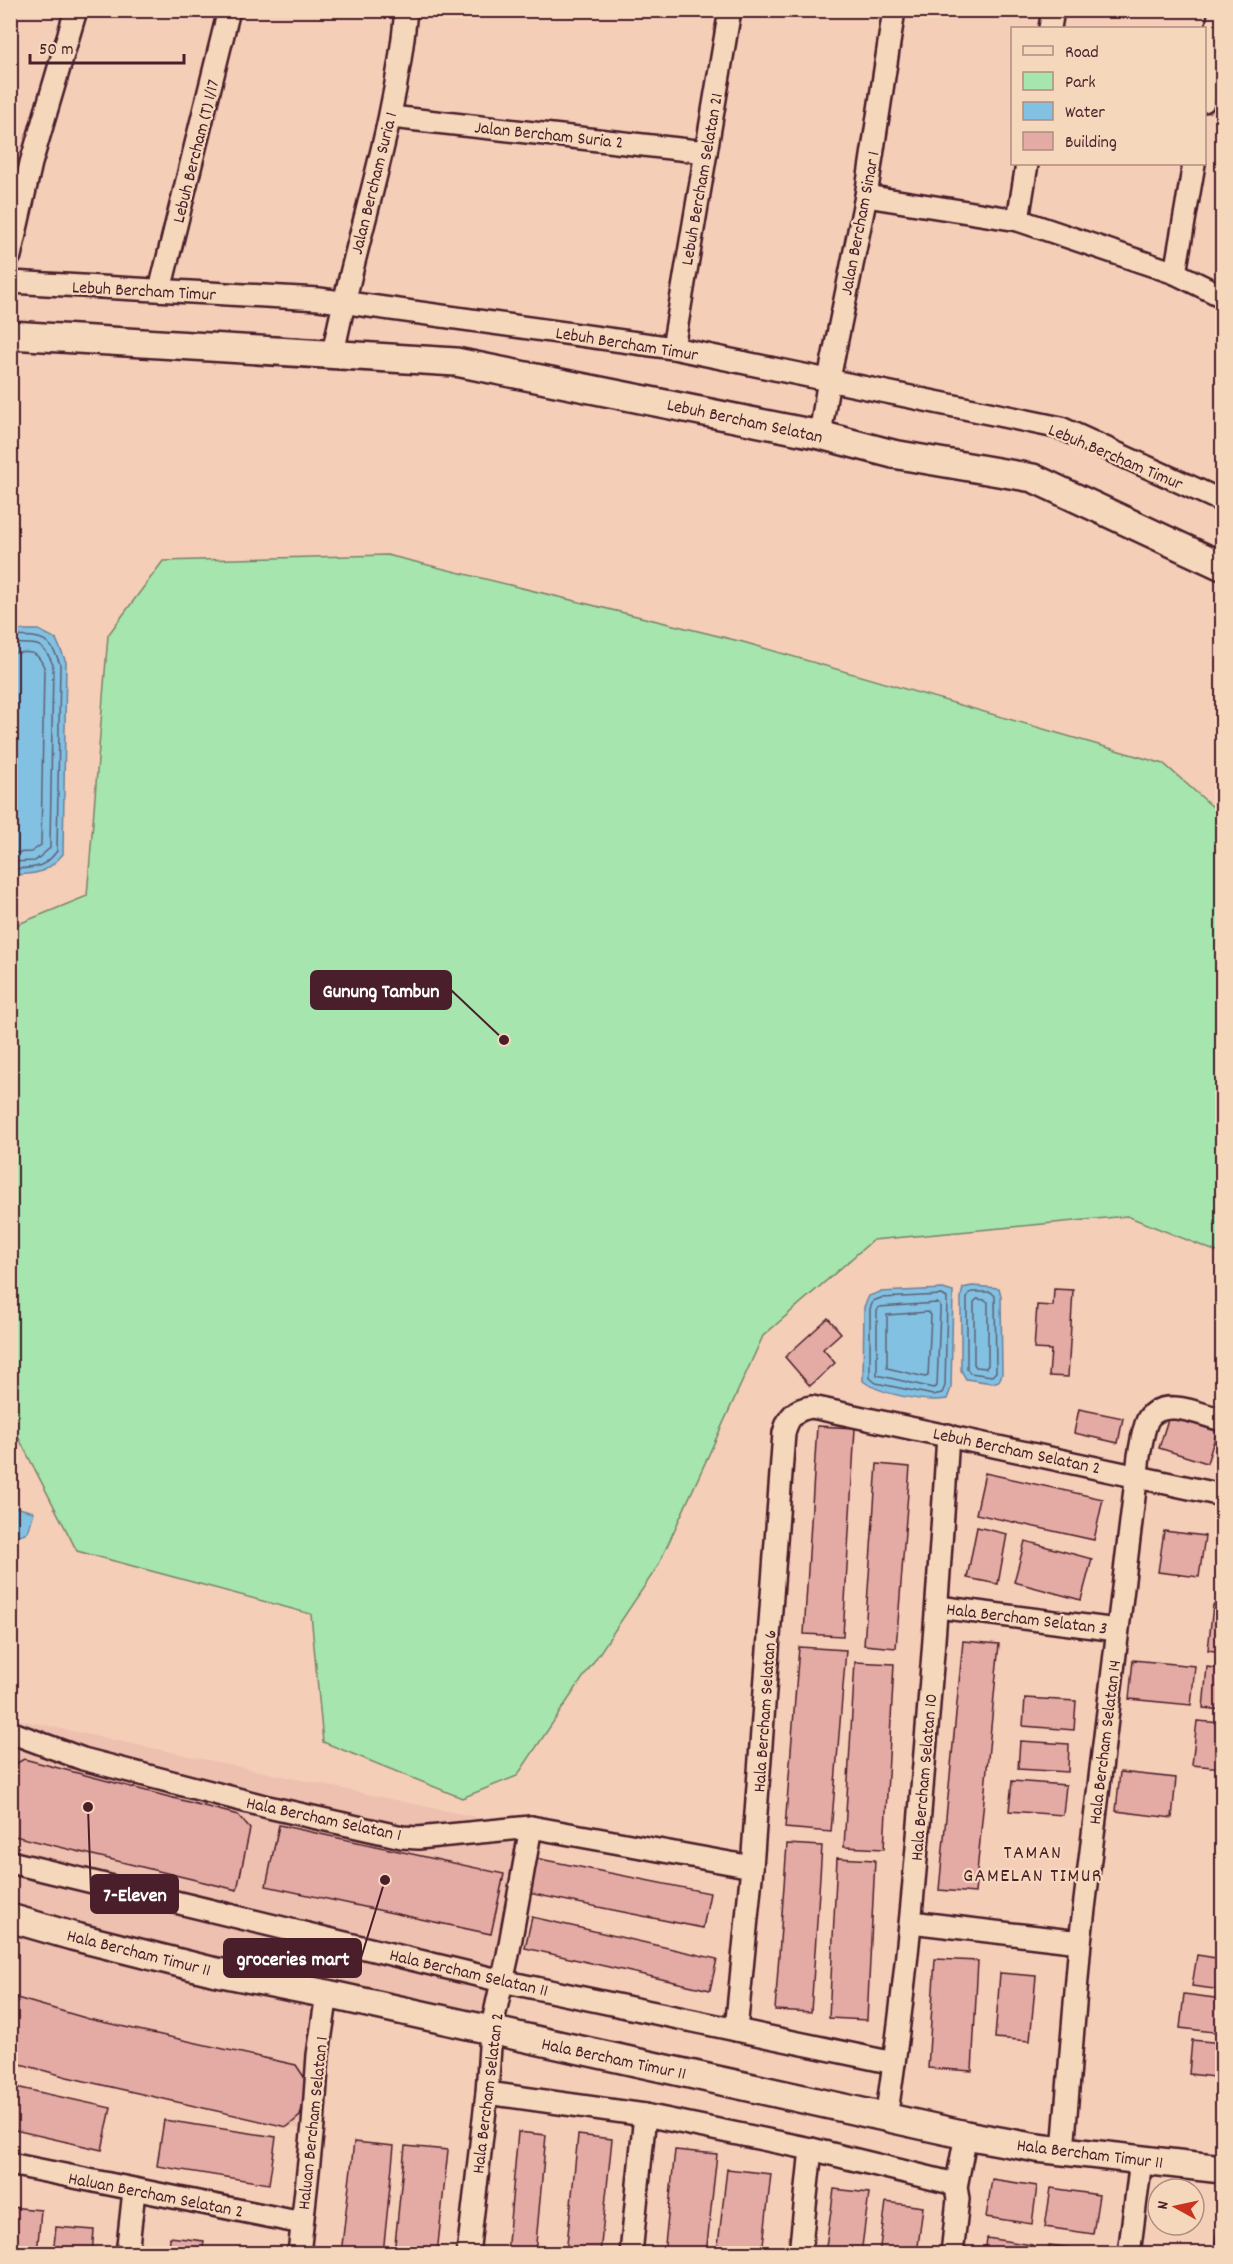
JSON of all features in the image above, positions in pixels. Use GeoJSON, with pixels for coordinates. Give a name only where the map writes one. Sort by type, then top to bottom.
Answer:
{"type":"FeatureCollection","features":[{"type":"Feature","properties":{"kind":"street"},"geometry":{"type":"LineString","coordinates":[[10,256],[31,163],[76,10]]}},
{"type":"Feature","properties":{"kind":"street","name":"Lebuh Bercham (T) 1/17"},"geometry":{"type":"LineString","coordinates":[[160,290],[229,10]]}},
{"type":"Feature","properties":{"kind":"street","name":"Jalan Bercham Suria 1"},"geometry":{"type":"LineString","coordinates":[[333,354],[343,302],[391,117],[406,10]]}},
{"type":"Feature","properties":{"kind":"street","name":"Lebuh Bercham Selatan 21"},"geometry":{"type":"LineString","coordinates":[[673,348],[730,10]]}},
{"type":"Feature","properties":{"kind":"street","name":"Jalan Bercham Sinar 1"},"geometry":{"type":"LineString","coordinates":[[820,435],[866,196],[894,10]]}},
{"type":"Feature","properties":{"kind":"street"},"geometry":{"type":"LineString","coordinates":[[1050,27],[1053,10]]}},
{"type":"Feature","properties":{"kind":"street"},"geometry":{"type":"LineString","coordinates":[[1206,90],[1220,10]]}},
{"type":"Feature","properties":{"kind":"street","name":"Jalan Bercham Suria 2"},"geometry":{"type":"LineString","coordinates":[[391,117],[706,152]]}},
{"type":"Feature","properties":{"kind":"street"},"geometry":{"type":"LineString","coordinates":[[1018,220],[1028,165]]}},
{"type":"Feature","properties":{"kind":"street"},"geometry":{"type":"LineString","coordinates":[[1175,273],[1194,165]]}},
{"type":"Feature","properties":{"kind":"street"},"geometry":{"type":"LineString","coordinates":[[866,196],[1018,220],[1175,273],[1222,296]]}},
{"type":"Feature","properties":{"kind":"street","name":"Lebuh Bercham Timur"},"geometry":{"type":"LineString","coordinates":[[10,282],[343,302],[673,348],[1061,428],[1222,501]]}},
{"type":"Feature","properties":{"kind":"street","name":"Lebuh Bercham Selatan"},"geometry":{"type":"LineString","coordinates":[[10,334],[456,362],[820,435],[893,454],[1033,478],[1222,566]]}},
{"type":"Feature","properties":{"kind":"street","name":"Lebuh Bercham Selatan 2"},"geometry":{"type":"LineString","coordinates":[[812,1407],[1222,1495]]}},
{"type":"Feature","properties":{"kind":"street","name":"Hala Bercham Selatan 6"},"geometry":{"type":"LineString","coordinates":[[736,2030],[752,1867],[784,1433],[787,1421],[793,1414],[803,1408],[812,1407]]}},
{"type":"Feature","properties":{"kind":"street","name":"Hala Bercham Selatan 14"},"geometry":{"type":"LineString","coordinates":[[1063,2151],[1080,1942],[1139,1456],[1148,1419],[1160,1410],[1173,1407],[1222,1420]]}},
{"type":"Feature","properties":{"kind":"street","name":"Hala Bercham Selatan 10"},"geometry":{"type":"LineString","coordinates":[[886,2118],[911,1922],[938,1607],[948,1435]]}},
{"type":"Feature","properties":{"kind":"street","name":"Hala Bercham Selatan 3"},"geometry":{"type":"LineString","coordinates":[[938,1607],[1117,1630]]}},
{"type":"Feature","properties":{"kind":"street","name":"Hala Bercham Selatan 1"},"geometry":{"type":"LineString","coordinates":[[10,1732],[83,1759],[268,1807],[402,1837],[418,1838],[531,1827],[752,1867]]}},
{"type":"Feature","properties":{"kind":"street","name":"Hala Bercham Selatan 2"},"geometry":{"type":"LineString","coordinates":[[468,2253],[487,2093],[491,2031],[531,1827]]}},
{"type":"Feature","properties":{"kind":"street","name":"Hala Bercham Selatan 11"},"geometry":{"type":"LineString","coordinates":[[10,1862],[502,1981],[894,2063]]}},
{"type":"Feature","properties":{"kind":"street","name":"Hala Bercham Timur 11"},"geometry":{"type":"LineString","coordinates":[[10,1918],[148,1956],[966,2135],[1063,2151],[1222,2169]]}},
{"type":"Feature","properties":{"kind":"street"},"geometry":{"type":"LineString","coordinates":[[911,1922],[1080,1942]]}},
{"type":"Feature","properties":{"kind":"street","name":"Haluan Bercham Selatan 1"},"geometry":{"type":"LineString","coordinates":[[299,2253],[318,2055],[327,1994]]}},
{"type":"Feature","properties":{"kind":"street"},"geometry":{"type":"LineString","coordinates":[[487,2093],[645,2115],[811,2149],[936,2179],[957,2193]]}},
{"type":"Feature","properties":{"kind":"street"},"geometry":{"type":"LineString","coordinates":[[631,2253],[645,2115]]}},
{"type":"Feature","properties":{"kind":"street"},"geometry":{"type":"LineString","coordinates":[[952,2253],[957,2193],[966,2135]]}},
{"type":"Feature","properties":{"kind":"street"},"geometry":{"type":"LineString","coordinates":[[800,2253],[811,2149]]}},
{"type":"Feature","properties":{"kind":"street"},"geometry":{"type":"LineString","coordinates":[[1129,2253],[1141,2160]]}},
{"type":"Feature","properties":{"kind":"street","name":"Haluan Bercham Selatan 2"},"geometry":{"type":"LineString","coordinates":[[10,2164],[134,2191],[302,2223]]}},
{"type":"Feature","properties":{"kind":"street"},"geometry":{"type":"LineString","coordinates":[[127,2253],[134,2191]]}},
{"type":"Feature","properties":{"kind":"shaded area"},"geometry":{"type":"Polygon","coordinates":[[[11,1718],[526,1828],[492,2028],[328,1994],[310,2131],[11,2065],[11,1718]]]}},
{"type":"Feature","properties":{"kind":"green space"},"geometry":{"type":"Polygon","coordinates":[[[387,555],[743,642],[1164,764],[1222,815],[1222,1254],[1127,1216],[873,1240],[763,1336],[658,1566],[517,1776],[462,1798],[323,1742],[311,1614],[77,1551],[11,1423],[11,927],[87,896],[108,635],[163,561],[387,555]]]}},
{"type":"Feature","properties":{"kind":"water"},"geometry":{"type":"Polygon","coordinates":[[[11,630],[39,630],[56,639],[66,662],[63,854],[51,866],[40,872],[11,875],[11,630]]]}},
{"type":"Feature","properties":{"kind":"water"},"geometry":{"type":"Polygon","coordinates":[[[972,1286],[999,1288],[1001,1296],[1002,1374],[999,1381],[992,1383],[966,1379],[961,1370],[961,1297],[963,1288],[972,1286]]]}},
{"type":"Feature","properties":{"kind":"water"},"geometry":{"type":"Polygon","coordinates":[[[943,1289],[953,1292],[951,1388],[947,1399],[927,1400],[903,1396],[880,1390],[863,1381],[864,1307],[869,1296],[880,1292],[943,1289]]]}},
{"type":"Feature","properties":{"kind":"water"},"geometry":{"type":"Polygon","coordinates":[[[11,1506],[34,1512],[28,1532],[11,1538],[11,1506]]]}},
{"type":"Feature","properties":{"kind":"building"},"geometry":{"type":"Polygon","coordinates":[[[1054,1289],[1073,1290],[1068,1377],[1049,1376],[1051,1350],[1034,1349],[1037,1305],[1053,1306],[1054,1289]]]}},
{"type":"Feature","properties":{"kind":"building"},"geometry":{"type":"Polygon","coordinates":[[[828,1318],[841,1333],[823,1349],[835,1363],[810,1386],[785,1357],[828,1318]]]}},
{"type":"Feature","properties":{"kind":"building"},"geometry":{"type":"Polygon","coordinates":[[[1079,1409],[1123,1418],[1118,1443],[1074,1433],[1079,1409]]]}},
{"type":"Feature","properties":{"kind":"building"},"geometry":{"type":"Polygon","coordinates":[[[1169,1416],[1217,1431],[1207,1463],[1159,1448],[1169,1416]]]}},
{"type":"Feature","properties":{"kind":"building"},"geometry":{"type":"Polygon","coordinates":[[[817,1426],[855,1428],[843,1636],[804,1634],[817,1426]]]}},
{"type":"Feature","properties":{"kind":"building"},"geometry":{"type":"Polygon","coordinates":[[[877,1464],[910,1467],[896,1648],[864,1645],[877,1464]]]}},
{"type":"Feature","properties":{"kind":"building"},"geometry":{"type":"Polygon","coordinates":[[[985,1473],[1103,1499],[1094,1540],[976,1514],[985,1473]]]}},
{"type":"Feature","properties":{"kind":"building"},"geometry":{"type":"Polygon","coordinates":[[[977,1527],[1007,1534],[998,1584],[967,1578],[977,1527]]]}},
{"type":"Feature","properties":{"kind":"building"},"geometry":{"type":"Polygon","coordinates":[[[1164,1531],[1205,1536],[1199,1577],[1158,1572],[1164,1531]]]}},
{"type":"Feature","properties":{"kind":"building"},"geometry":{"type":"Polygon","coordinates":[[[1025,1541],[1092,1559],[1081,1600],[1014,1582],[1025,1541]]]}},
{"type":"Feature","properties":{"kind":"building"},"geometry":{"type":"Polygon","coordinates":[[[1213,1605],[1222,1606],[1222,1652],[1208,1650],[1213,1605]]]}},
{"type":"Feature","properties":{"kind":"building"},"geometry":{"type":"Polygon","coordinates":[[[963,1641],[999,1644],[975,1893],[939,1890],[963,1641]]]}},
{"type":"Feature","properties":{"kind":"building"},"geometry":{"type":"Polygon","coordinates":[[[799,1647],[846,1650],[831,1832],[785,1828],[799,1647]]]}},
{"type":"Feature","properties":{"kind":"building"},"geometry":{"type":"Polygon","coordinates":[[[1133,1660],[1195,1666],[1191,1705],[1129,1699],[1133,1660]]]}},
{"type":"Feature","properties":{"kind":"building"},"geometry":{"type":"Polygon","coordinates":[[[855,1662],[894,1664],[884,1849],[844,1847],[855,1662]]]}},
{"type":"Feature","properties":{"kind":"building"},"geometry":{"type":"Polygon","coordinates":[[[1207,1667],[1222,1669],[1222,1710],[1203,1708],[1207,1667]]]}},
{"type":"Feature","properties":{"kind":"building"},"geometry":{"type":"Polygon","coordinates":[[[1025,1698],[1076,1701],[1074,1730],[1023,1726],[1025,1698]]]}},
{"type":"Feature","properties":{"kind":"building"},"geometry":{"type":"Polygon","coordinates":[[[1197,1721],[1222,1723],[1222,1768],[1192,1765],[1197,1721]]]}},
{"type":"Feature","properties":{"kind":"building"},"geometry":{"type":"Polygon","coordinates":[[[1020,1741],[1069,1744],[1068,1772],[1018,1769],[1020,1741]]]}},
{"type":"Feature","properties":{"kind":"building"},"geometry":{"type":"Polygon","coordinates":[[[24,1759],[238,1815],[250,1829],[237,1890],[10,1835],[10,1767],[24,1759]]]}},
{"type":"Feature","properties":{"kind":"building"},"geometry":{"type":"Polygon","coordinates":[[[1120,1772],[1176,1778],[1172,1818],[1116,1811],[1120,1772]]]}},
{"type":"Feature","properties":{"kind":"building"},"geometry":{"type":"Polygon","coordinates":[[[1012,1781],[1066,1785],[1063,1815],[1009,1811],[1012,1781]]]}},
{"type":"Feature","properties":{"kind":"building"},"geometry":{"type":"Polygon","coordinates":[[[279,1825],[504,1874],[491,1934],[266,1886],[279,1825]]]}},
{"type":"Feature","properties":{"kind":"building"},"geometry":{"type":"Polygon","coordinates":[[[787,1844],[822,1846],[811,2012],[775,2010],[787,1844]]]}},
{"type":"Feature","properties":{"kind":"building"},"geometry":{"type":"Polygon","coordinates":[[[535,1858],[710,1893],[703,1928],[528,1893],[535,1858]]]}},
{"type":"Feature","properties":{"kind":"building"},"geometry":{"type":"Polygon","coordinates":[[[837,1858],[875,1860],[867,2020],[829,2018],[837,1858]]]}},
{"type":"Feature","properties":{"kind":"building"},"geometry":{"type":"Polygon","coordinates":[[[532,1917],[717,1959],[710,1990],[525,1948],[532,1917]]]}},
{"type":"Feature","properties":{"kind":"building"},"geometry":{"type":"Polygon","coordinates":[[[1197,1955],[1222,1959],[1222,1990],[1192,1986],[1197,1955]]]}},
{"type":"Feature","properties":{"kind":"building"},"geometry":{"type":"Polygon","coordinates":[[[935,1959],[978,1961],[972,2071],[928,2068],[935,1959]]]}},
{"type":"Feature","properties":{"kind":"building"},"geometry":{"type":"Polygon","coordinates":[[[1000,1973],[1036,1976],[1030,2041],[995,2038],[1000,1973]]]}},
{"type":"Feature","properties":{"kind":"building"},"geometry":{"type":"Polygon","coordinates":[[[1184,1994],[1222,1999],[1222,2033],[1180,2028],[1184,1994]]]}},
{"type":"Feature","properties":{"kind":"building"},"geometry":{"type":"Polygon","coordinates":[[[10,1996],[89,2019],[296,2065],[308,2083],[300,2116],[287,2127],[67,2077],[10,2061],[10,1996]]]}},
{"type":"Feature","properties":{"kind":"building"},"geometry":{"type":"Polygon","coordinates":[[[1192,2040],[1222,2043],[1222,2078],[1189,2074],[1192,2040]]]}},
{"type":"Feature","properties":{"kind":"building"},"geometry":{"type":"Polygon","coordinates":[[[16,2087],[111,2108],[102,2150],[10,2129],[10,2110],[16,2087]]]}},
{"type":"Feature","properties":{"kind":"building"},"geometry":{"type":"Polygon","coordinates":[[[164,2120],[276,2137],[269,2184],[157,2166],[164,2120]]]}},
{"type":"Feature","properties":{"kind":"building"},"geometry":{"type":"Polygon","coordinates":[[[518,2132],[546,2135],[535,2254],[507,2254],[518,2132]]]}},
{"type":"Feature","properties":{"kind":"building"},"geometry":{"type":"Polygon","coordinates":[[[578,2135],[612,2139],[600,2254],[566,2254],[578,2135]]]}},
{"type":"Feature","properties":{"kind":"building"},"geometry":{"type":"Polygon","coordinates":[[[354,2142],[394,2146],[383,2254],[341,2254],[354,2142]]]}},
{"type":"Feature","properties":{"kind":"building"},"geometry":{"type":"Polygon","coordinates":[[[405,2146],[448,2150],[437,2254],[394,2254],[405,2146]]]}},
{"type":"Feature","properties":{"kind":"building"},"geometry":{"type":"Polygon","coordinates":[[[675,2150],[717,2154],[706,2254],[664,2254],[675,2150]]]}},
{"type":"Feature","properties":{"kind":"building"},"geometry":{"type":"Polygon","coordinates":[[[727,2169],[771,2174],[762,2254],[717,2254],[727,2169]]]}},
{"type":"Feature","properties":{"kind":"building"},"geometry":{"type":"Polygon","coordinates":[[[992,2179],[1037,2186],[1032,2224],[986,2217],[992,2179]]]}},
{"type":"Feature","properties":{"kind":"building"},"geometry":{"type":"Polygon","coordinates":[[[1051,2188],[1099,2195],[1093,2234],[1045,2227],[1051,2188]]]}},
{"type":"Feature","properties":{"kind":"building"},"geometry":{"type":"Polygon","coordinates":[[[834,2189],[869,2193],[861,2254],[825,2254],[834,2189]]]}},
{"type":"Feature","properties":{"kind":"building"},"geometry":{"type":"Polygon","coordinates":[[[886,2202],[923,2207],[917,2254],[879,2254],[886,2202]]]}},
{"type":"Feature","properties":{"kind":"building"},"geometry":{"type":"Polygon","coordinates":[[[10,2207],[41,2210],[37,2254],[10,2254],[10,2207]]]}},
{"type":"Feature","properties":{"kind":"building"},"geometry":{"type":"Polygon","coordinates":[[[1222,2210],[1222,2244],[1215,2243],[1222,2210]]]}},
{"type":"Feature","properties":{"kind":"building"},"geometry":{"type":"Polygon","coordinates":[[[56,2227],[94,2230],[92,2254],[53,2254],[56,2227]]]}},
{"type":"Feature","properties":{"kind":"building"},"geometry":{"type":"Polygon","coordinates":[[[170,2237],[204,2241],[202,2254],[169,2254],[170,2237]]]}},
{"type":"Feature","properties":{"kind":"building"},"geometry":{"type":"Polygon","coordinates":[[[987,2238],[1032,2245],[1031,2254],[985,2254],[987,2238]]]}},
{"type":"Feature","properties":{"kind":"building"},"geometry":{"type":"Polygon","coordinates":[[[1049,2245],[1095,2251],[1095,2254],[1048,2254],[1049,2245]]]}},
{"type":"Feature","properties":{"kind":"place","name":"Gunung Tambun"},"geometry":{"type":"Point","coordinates":[504,1040]}},
{"type":"Feature","properties":{"kind":"place","name":"7-Eleven"},"geometry":{"type":"Point","coordinates":[88,1807]}},
{"type":"Feature","properties":{"kind":"place","name":"groceries mart"},"geometry":{"type":"Point","coordinates":[385,1880]}},
{"type":"Feature","properties":{"kind":"district","name":"TAMAN GAMELAN TIMUR"},"geometry":{"type":"Point","coordinates":[1033,1862]}}]}
